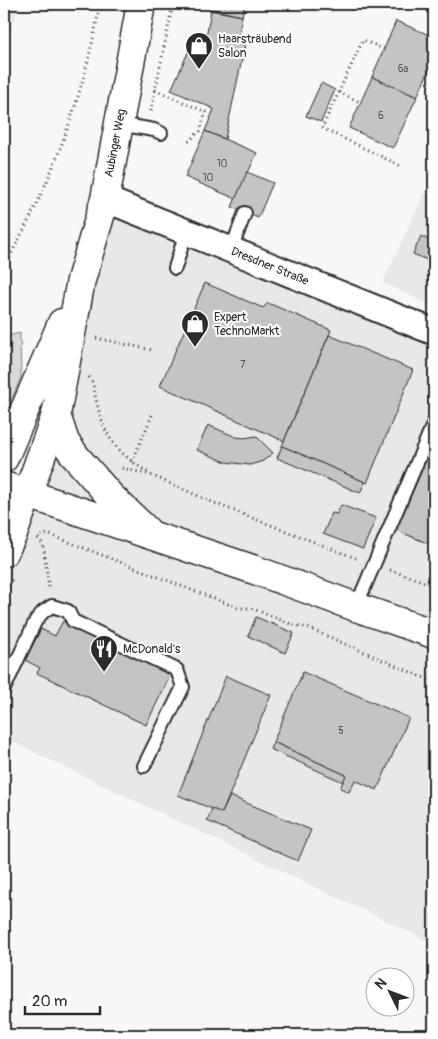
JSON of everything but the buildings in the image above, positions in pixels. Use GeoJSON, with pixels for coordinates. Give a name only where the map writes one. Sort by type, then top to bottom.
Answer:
{"type":"FeatureCollection","features":[{"type":"Feature","properties":{"kind":"street","name":"Aubinger Weg"},"geometry":{"type":"LineString","coordinates":[[4,552],[13,534],[16,490],[56,415],[81,280],[105,199],[141,4]]}},
{"type":"Feature","properties":{"kind":"street","name":"Dresdner Straße"},"geometry":{"type":"LineString","coordinates":[[105,199],[434,332]]}},
{"type":"Feature","properties":{"kind":"street","name":"Aubinger Weg"},"geometry":{"type":"LineString","coordinates":[[4,458],[81,280]]}},
{"type":"Feature","properties":{"kind":"street"},"geometry":{"type":"LineString","coordinates":[[56,415],[65,442],[76,457],[111,497],[151,535]]}},
{"type":"Feature","properties":{"kind":"street"},"geometry":{"type":"LineString","coordinates":[[16,490],[255,570],[434,634]]}},
{"type":"Feature","properties":{"kind":"lane"},"geometry":{"type":"LineString","coordinates":[[119,124],[161,133]]}},
{"type":"Feature","properties":{"kind":"lane"},"geometry":{"type":"LineString","coordinates":[[231,250],[246,213]]}},
{"type":"Feature","properties":{"kind":"lane"},"geometry":{"type":"LineString","coordinates":[[174,268],[186,232]]}},
{"type":"Feature","properties":{"kind":"lane"},"geometry":{"type":"LineString","coordinates":[[356,607],[434,422]]}},
{"type":"Feature","properties":{"kind":"lane"},"geometry":{"type":"LineString","coordinates":[[4,689],[36,620],[52,606],[68,611],[73,621],[177,670],[183,687],[144,766]]}},
{"type":"Feature","properties":{"kind":"path"},"geometry":{"type":"LineString","coordinates":[[4,266],[40,196],[67,127],[93,45],[100,4]]}},
{"type":"Feature","properties":{"kind":"path"},"geometry":{"type":"LineString","coordinates":[[154,99],[173,4]]}},
{"type":"Feature","properties":{"kind":"path"},"geometry":{"type":"LineString","coordinates":[[384,49],[364,40],[322,128],[401,166]]}},
{"type":"Feature","properties":{"kind":"path"},"geometry":{"type":"LineString","coordinates":[[156,90],[206,112],[200,131],[187,143]]}},
{"type":"Feature","properties":{"kind":"path"},"geometry":{"type":"LineString","coordinates":[[339,92],[360,102]]}},
{"type":"Feature","properties":{"kind":"path"},"geometry":{"type":"LineString","coordinates":[[71,332],[152,350]]}},
{"type":"Feature","properties":{"kind":"path"},"geometry":{"type":"LineString","coordinates":[[85,371],[93,382],[96,403],[104,431],[120,453],[151,475],[214,503],[374,565],[434,585]]}},
{"type":"Feature","properties":{"kind":"path"},"geometry":{"type":"LineString","coordinates":[[132,462],[153,413]]}},
{"type":"Feature","properties":{"kind":"path"},"geometry":{"type":"LineString","coordinates":[[117,467],[151,475]]}},
{"type":"Feature","properties":{"kind":"path"},"geometry":{"type":"LineString","coordinates":[[52,606],[43,544],[38,538],[48,534],[238,608],[251,608],[291,624],[308,628],[434,682]]}},
{"type":"Feature","properties":{"kind":"shaded area"},"geometry":{"type":"Polygon","coordinates":[[[4,4],[20,4],[4,45],[4,4]]]}},
{"type":"Feature","properties":{"kind":"shaded area"},"geometry":{"type":"Polygon","coordinates":[[[424,193],[434,197],[434,307],[383,283],[424,193]]]}},
{"type":"Feature","properties":{"kind":"shaded area"},"geometry":{"type":"Polygon","coordinates":[[[111,203],[434,342],[434,944],[4,738],[4,516],[33,438],[111,203]]]}},
{"type":"Feature","properties":{"kind":"shaded area"},"geometry":{"type":"Polygon","coordinates":[[[20,333],[21,377],[4,418],[4,337],[20,333]]]}},
{"type":"Feature","properties":{"kind":"place","name":"Haarsträubend Salon"},"geometry":{"type":"Point","coordinates":[199,70]}},
{"type":"Feature","properties":{"kind":"place","name":"Expert TechnoMarkt"},"geometry":{"type":"Point","coordinates":[195,348]}},
{"type":"Feature","properties":{"kind":"place","name":"McDonald's"},"geometry":{"type":"Point","coordinates":[104,673]}}]}
